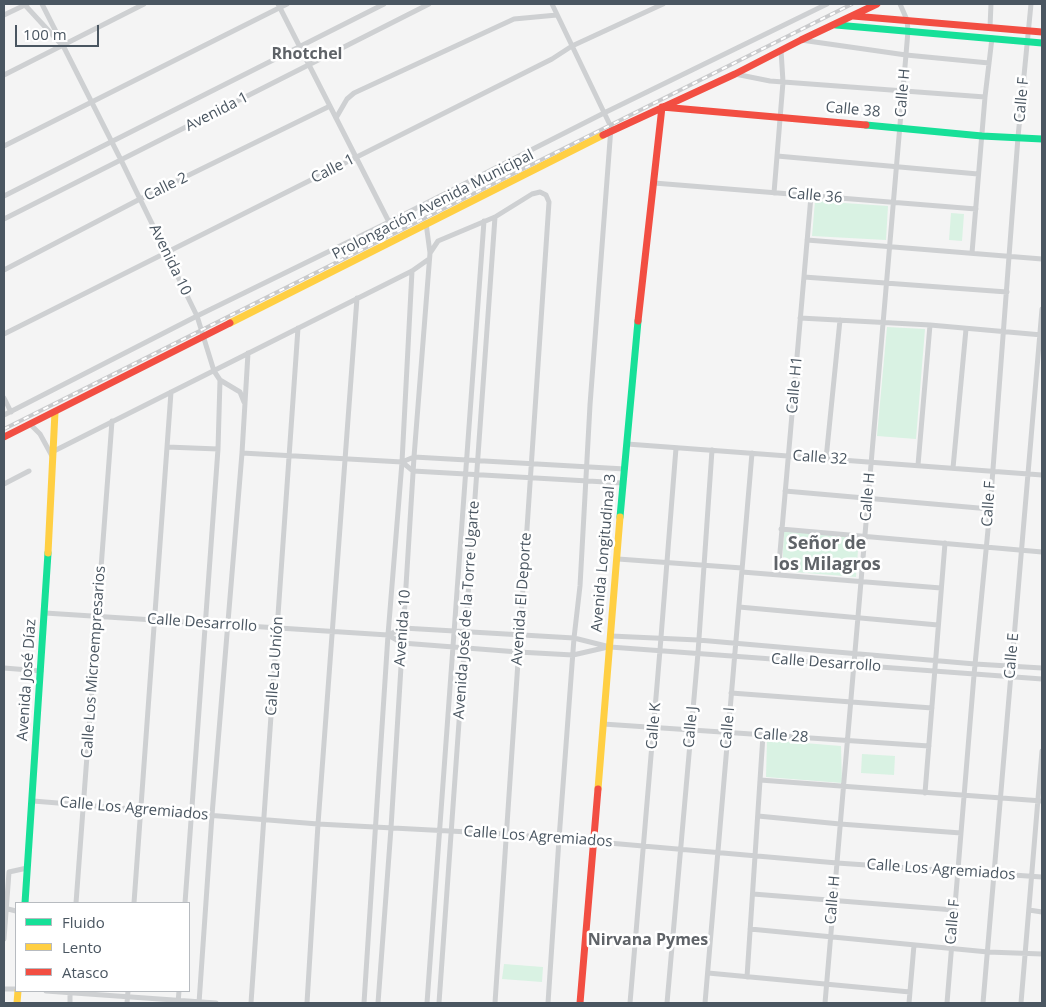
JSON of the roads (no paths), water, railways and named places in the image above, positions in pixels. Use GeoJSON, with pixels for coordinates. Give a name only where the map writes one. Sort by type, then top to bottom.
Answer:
{"type":"FeatureCollection","features":[{"type":"Feature","properties":{"kind":"street","name":"Avenida 10"},"geometry":{"type":"LineString","coordinates":[[25,4],[63,46]]}},
{"type":"Feature","properties":{"kind":"street"},"geometry":{"type":"LineString","coordinates":[[4,16],[25,4]]}},
{"type":"Feature","properties":{"kind":"street","name":"Avenida 10"},"geometry":{"type":"LineString","coordinates":[[42,4],[197,316],[214,371],[220,380]]}},
{"type":"Feature","properties":{"kind":"street"},"geometry":{"type":"LineString","coordinates":[[4,75],[144,4]]}},
{"type":"Feature","properties":{"kind":"street"},"geometry":{"type":"LineString","coordinates":[[4,146],[279,5],[287,4]]}},
{"type":"Feature","properties":{"kind":"street","name":"Avenida 1"},"geometry":{"type":"LineString","coordinates":[[4,196],[384,4]]}},
{"type":"Feature","properties":{"kind":"street","name":"Avenida 1"},"geometry":{"type":"LineString","coordinates":[[4,219],[310,66],[429,4]]}},
{"type":"Feature","properties":{"kind":"street"},"geometry":{"type":"LineString","coordinates":[[548,1003],[574,638],[580,586],[586,466],[610,132],[610,124],[552,4]]}},
{"type":"Feature","properties":{"kind":"street","name":"Calle 1"},"geometry":{"type":"LineString","coordinates":[[4,334],[552,59],[572,46],[663,4]]}},
{"type":"Feature","properties":{"kind":"street","name":"Prolongación Avenida Municipal"},"geometry":{"type":"LineString","coordinates":[[4,415],[197,316],[827,4]]}},
{"type":"Feature","properties":{"kind":"street","name":"Prolongación Avenida Municipal"},"geometry":{"type":"LineString","coordinates":[[4,437],[426,223],[877,4]]}},
{"type":"Feature","properties":{"kind":"street","name":"Calle H"},"geometry":{"type":"LineString","coordinates":[[825,1003],[908,31],[900,4]]}},
{"type":"Feature","properties":{"kind":"street"},"geometry":{"type":"LineString","coordinates":[[990,27],[991,4]]}},
{"type":"Feature","properties":{"kind":"street","name":"Calle F"},"geometry":{"type":"LineString","coordinates":[[946,1003],[990,509],[1018,137],[1031,4]]}},
{"type":"Feature","properties":{"kind":"street"},"geometry":{"type":"LineString","coordinates":[[279,5],[388,222]]}},
{"type":"Feature","properties":{"kind":"street"},"geometry":{"type":"LineString","coordinates":[[336,118],[347,98],[354,93],[514,19],[557,15]]}},
{"type":"Feature","properties":{"kind":"street"},"geometry":{"type":"LineString","coordinates":[[853,16],[1042,32]]}},
{"type":"Feature","properties":{"kind":"street"},"geometry":{"type":"LineString","coordinates":[[834,25],[1042,43]]}},
{"type":"Feature","properties":{"kind":"street"},"geometry":{"type":"LineString","coordinates":[[972,253],[985,97],[992,38]]}},
{"type":"Feature","properties":{"kind":"street"},"geometry":{"type":"LineString","coordinates":[[801,40],[906,55],[989,63]]}},
{"type":"Feature","properties":{"kind":"street"},"geometry":{"type":"LineString","coordinates":[[774,193],[783,82],[781,50]]}},
{"type":"Feature","properties":{"kind":"street"},"geometry":{"type":"LineString","coordinates":[[734,74],[783,82],[985,97]]}},
{"type":"Feature","properties":{"kind":"street","name":"Calle 2"},"geometry":{"type":"LineString","coordinates":[[4,270],[330,106]]}},
{"type":"Feature","properties":{"kind":"street","name":"Calle 38"},"geometry":{"type":"LineString","coordinates":[[662,107],[982,136],[1042,139]]}},
{"type":"Feature","properties":{"kind":"street","name":"Avenida Longitudinal 3"},"geometry":{"type":"LineString","coordinates":[[580,1003],[634,354],[662,107]]}},
{"type":"Feature","properties":{"kind":"street"},"geometry":{"type":"LineString","coordinates":[[777,156],[978,174]]}},
{"type":"Feature","properties":{"kind":"street","name":"Calle 36"},"geometry":{"type":"LineString","coordinates":[[654,182],[976,209]]}},
{"type":"Feature","properties":{"kind":"street","name":"Avenida El Deporte"},"geometry":{"type":"LineString","coordinates":[[495,217],[532,194],[540,192],[546,195],[548,202],[495,1003]]}},
{"type":"Feature","properties":{"kind":"street","name":"Calle H1"},"geometry":{"type":"LineString","coordinates":[[778,574],[811,196]]}},
{"type":"Feature","properties":{"kind":"street"},"geometry":{"type":"LineString","coordinates":[[430,253],[438,241],[495,217]]}},
{"type":"Feature","properties":{"kind":"street","name":"Avenida José de la Torre Ugarte"},"geometry":{"type":"LineString","coordinates":[[439,1003],[495,217]]}},
{"type":"Feature","properties":{"kind":"street","name":"Avenida José de la Torre Ugarte"},"geometry":{"type":"LineString","coordinates":[[427,1003],[484,222]]}},
{"type":"Feature","properties":{"kind":"street","name":"Avenida 10"},"geometry":{"type":"LineString","coordinates":[[378,1003],[413,471],[430,253],[426,223]]}},
{"type":"Feature","properties":{"kind":"street"},"geometry":{"type":"LineString","coordinates":[[807,240],[1042,258]]}},
{"type":"Feature","properties":{"kind":"street"},"geometry":{"type":"LineString","coordinates":[[30,424],[40,434],[53,454],[112,421],[412,271],[429,259]]}},
{"type":"Feature","properties":{"kind":"street","name":"Avenida 10"},"geometry":{"type":"LineString","coordinates":[[364,1003],[388,635],[402,462],[412,271]]}},
{"type":"Feature","properties":{"kind":"street"},"geometry":{"type":"LineString","coordinates":[[804,277],[1007,292]]}},
{"type":"Feature","properties":{"kind":"street"},"geometry":{"type":"LineString","coordinates":[[307,1003],[318,824],[357,298]]}},
{"type":"Feature","properties":{"kind":"street","name":"Calle E"},"geometry":{"type":"LineString","coordinates":[[983,1003],[1042,308]]}},
{"type":"Feature","properties":{"kind":"street"},"geometry":{"type":"LineString","coordinates":[[800,318],[930,325],[1041,335]]}},
{"type":"Feature","properties":{"kind":"street"},"geometry":{"type":"LineString","coordinates":[[826,459],[840,320]]}},
{"type":"Feature","properties":{"kind":"street"},"geometry":{"type":"LineString","coordinates":[[918,465],[930,325]]}},
{"type":"Feature","properties":{"kind":"street","name":"Calle La Unión"},"geometry":{"type":"LineString","coordinates":[[251,1003],[298,328]]}},
{"type":"Feature","properties":{"kind":"street"},"geometry":{"type":"LineString","coordinates":[[953,468],[966,329]]}},
{"type":"Feature","properties":{"kind":"street"},"geometry":{"type":"LineString","coordinates":[[199,1002],[212,815],[242,453],[248,353]]}},
{"type":"Feature","properties":{"kind":"street"},"geometry":{"type":"LineString","coordinates":[[185,902],[218,449],[220,380],[240,392],[245,404]]}},
{"type":"Feature","properties":{"kind":"street"},"geometry":{"type":"LineString","coordinates":[[134,902],[171,392]]}},
{"type":"Feature","properties":{"kind":"street"},"geometry":{"type":"LineString","coordinates":[[4,398],[11,412]]}},
{"type":"Feature","properties":{"kind":"street","name":"Avenida José Díaz"},"geometry":{"type":"LineString","coordinates":[[25,902],[45,613],[54,412]]}},
{"type":"Feature","properties":{"kind":"street","name":"Calle Los Microempresarios"},"geometry":{"type":"LineString","coordinates":[[76,902],[112,421]]}},
{"type":"Feature","properties":{"kind":"street","name":"Calle 32"},"geometry":{"type":"LineString","coordinates":[[627,444],[1042,475]]}},
{"type":"Feature","properties":{"kind":"street"},"geometry":{"type":"LineString","coordinates":[[167,447],[218,449]]}},
{"type":"Feature","properties":{"kind":"street","name":"Calle K"},"geometry":{"type":"LineString","coordinates":[[630,1003],[676,448]]}},
{"type":"Feature","properties":{"kind":"street","name":"Calle J"},"geometry":{"type":"LineString","coordinates":[[667,1003],[698,653],[712,450]]}},
{"type":"Feature","properties":{"kind":"street"},"geometry":{"type":"LineString","coordinates":[[242,453],[402,462],[414,457],[466,459],[625,469]]}},
{"type":"Feature","properties":{"kind":"street","name":"Calle I"},"geometry":{"type":"LineString","coordinates":[[705,1003],[752,453]]}},
{"type":"Feature","properties":{"kind":"street"},"geometry":{"type":"LineString","coordinates":[[402,462],[413,471],[624,484]]}},
{"type":"Feature","properties":{"kind":"street"},"geometry":{"type":"LineString","coordinates":[[4,484],[29,471]]}},
{"type":"Feature","properties":{"kind":"street"},"geometry":{"type":"LineString","coordinates":[[785,491],[990,509]]}},
{"type":"Feature","properties":{"kind":"street"},"geometry":{"type":"LineString","coordinates":[[781,529],[1042,552]]}},
{"type":"Feature","properties":{"kind":"street"},"geometry":{"type":"LineString","coordinates":[[925,793],[945,543]]}},
{"type":"Feature","properties":{"kind":"street"},"geometry":{"type":"LineString","coordinates":[[618,559],[704,565],[778,574],[941,588]]}},
{"type":"Feature","properties":{"kind":"street"},"geometry":{"type":"LineString","coordinates":[[739,607],[938,625]]}},
{"type":"Feature","properties":{"kind":"street","name":"Calle Desarrollo"},"geometry":{"type":"LineString","coordinates":[[45,613],[388,635],[402,643],[518,652],[573,655],[610,647]]}},
{"type":"Feature","properties":{"kind":"street","name":"Calle Desarrollo"},"geometry":{"type":"LineString","coordinates":[[388,635],[403,628],[574,638],[610,647],[1042,679]]}},
{"type":"Feature","properties":{"kind":"street","name":"Calle Desarrollo"},"geometry":{"type":"LineString","coordinates":[[611,636],[698,640],[936,661],[1042,668]]}},
{"type":"Feature","properties":{"kind":"street"},"geometry":{"type":"LineString","coordinates":[[4,668],[41,671]]}},
{"type":"Feature","properties":{"kind":"street"},"geometry":{"type":"LineString","coordinates":[[731,693],[932,708]]}},
{"type":"Feature","properties":{"kind":"street","name":"Calle 28"},"geometry":{"type":"LineString","coordinates":[[603,724],[929,746]]}},
{"type":"Feature","properties":{"kind":"street"},"geometry":{"type":"LineString","coordinates":[[746,977],[763,735]]}},
{"type":"Feature","properties":{"kind":"street"},"geometry":{"type":"LineString","coordinates":[[1021,1003],[1040,800],[1042,751]]}},
{"type":"Feature","properties":{"kind":"street"},"geometry":{"type":"LineString","coordinates":[[760,780],[1040,800]]}},
{"type":"Feature","properties":{"kind":"street","name":"Calle Los Agremiados"},"geometry":{"type":"LineString","coordinates":[[33,801],[318,824],[506,834],[681,848],[718,853],[1042,877]]}},
{"type":"Feature","properties":{"kind":"street"},"geometry":{"type":"LineString","coordinates":[[758,816],[960,833]]}},
{"type":"Feature","properties":{"kind":"street"},"geometry":{"type":"LineString","coordinates":[[1035,840],[1042,841]]}},
{"type":"Feature","properties":{"kind":"street"},"geometry":{"type":"LineString","coordinates":[[4,940],[7,872],[27,868]]}},
{"type":"Feature","properties":{"kind":"street"},"geometry":{"type":"LineString","coordinates":[[753,894],[954,910]]}},
{"type":"Feature","properties":{"kind":"street"},"geometry":{"type":"LineString","coordinates":[[1029,910],[1042,912]]}},
{"type":"Feature","properties":{"kind":"street"},"geometry":{"type":"LineString","coordinates":[[750,929],[988,952],[1042,954]]}},
{"type":"Feature","properties":{"kind":"street"},"geometry":{"type":"LineString","coordinates":[[909,1003],[914,944]]}},
{"type":"Feature","properties":{"kind":"street"},"geometry":{"type":"LineString","coordinates":[[708,973],[910,992]]}},
{"type":"Feature","properties":{"kind":"street"},"geometry":{"type":"LineString","coordinates":[[70,1003],[70,992],[128,993],[178,1002],[216,1003]]}},
{"type":"Feature","properties":{"kind":"street"},"geometry":{"type":"LineString","coordinates":[[127,1003],[128,993]]}},
{"type":"Feature","properties":{"kind":"railway"},"geometry":{"type":"LineString","coordinates":[[4,429],[852,4]]}},
{"type":"Feature","properties":{"kind":"district","name":"Rhotchel"},"geometry":{"type":"Point","coordinates":[307,54]}},
{"type":"Feature","properties":{"kind":"district","name":"Señor de los Milagros"},"geometry":{"type":"Point","coordinates":[827,554]}},
{"type":"Feature","properties":{"kind":"district","name":"Nirvana Pymes"},"geometry":{"type":"Point","coordinates":[648,940]}}]}
